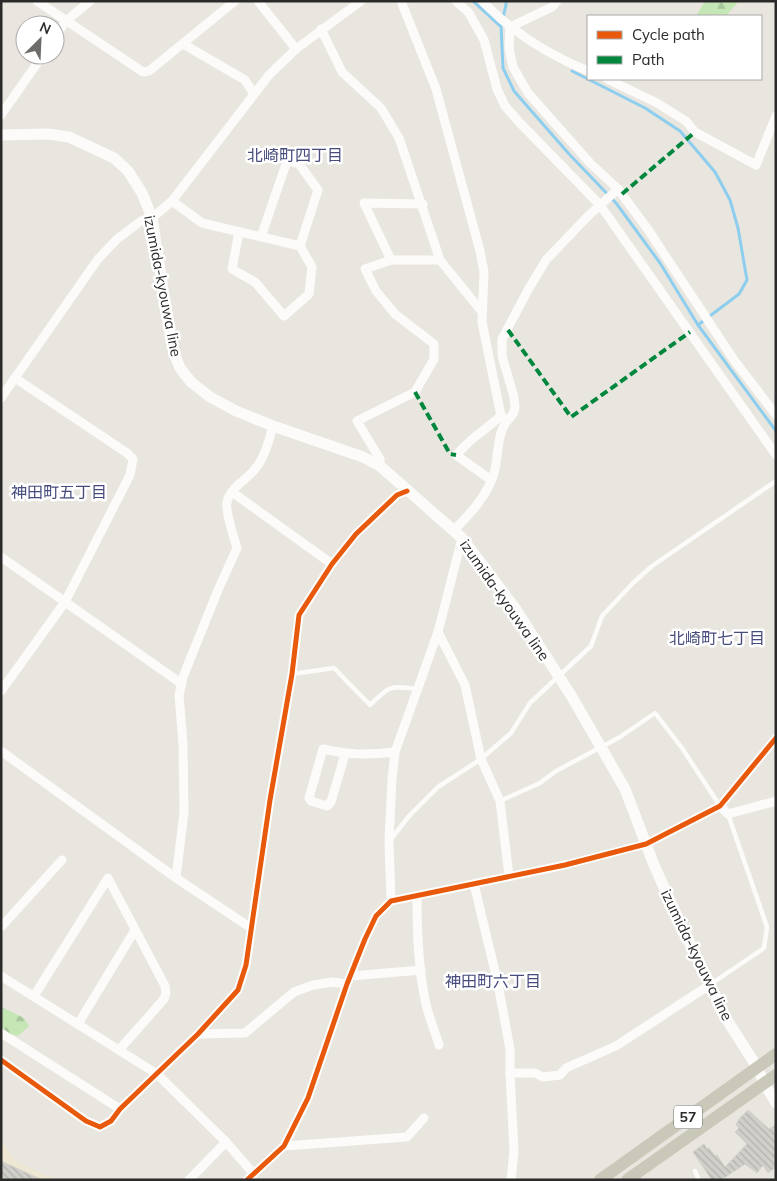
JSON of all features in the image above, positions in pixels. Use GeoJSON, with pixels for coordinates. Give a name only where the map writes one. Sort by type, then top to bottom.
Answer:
{"type":"FeatureCollection","features":[{"type":"Feature","properties":{"kind":"main road","name":"izumida-kyouwa line"},"geometry":{"type":"LineString","coordinates":[[1,135],[48,134],[69,138],[114,158],[128,171],[138,186],[152,218],[174,353],[180,368],[191,382],[210,397],[236,411],[273,426],[363,457],[380,466],[458,534],[515,608],[559,676],[625,789],[646,844],[681,925],[727,1020],[757,1067],[776,1103]]}},
{"type":"Feature","properties":{"kind":"main road","name":"57"},"geometry":{"type":"LineString","coordinates":[[600,1180],[776,1054]]}},
{"type":"Feature","properties":{"kind":"main road","name":"57"},"geometry":{"type":"LineString","coordinates":[[627,1180],[776,1075]]}},
{"type":"Feature","properties":{"kind":"street"},"geometry":{"type":"LineString","coordinates":[[37,1],[143,72],[149,71],[235,1]]}},
{"type":"Feature","properties":{"kind":"street"},"geometry":{"type":"LineString","coordinates":[[66,21],[90,1]]}},
{"type":"Feature","properties":{"kind":"street"},"geometry":{"type":"LineString","coordinates":[[258,1],[296,49]]}},
{"type":"Feature","properties":{"kind":"street"},"geometry":{"type":"LineString","coordinates":[[1,398],[98,259],[116,240],[141,221],[152,218],[172,201],[269,75],[296,49],[361,1]]}},
{"type":"Feature","properties":{"kind":"street"},"geometry":{"type":"LineString","coordinates":[[390,901],[392,779],[395,752],[438,632],[458,534],[465,518],[487,491],[494,473],[504,419],[482,322],[484,272],[480,252],[436,89],[401,1]]}},
{"type":"Feature","properties":{"kind":"street"},"geometry":{"type":"LineString","coordinates":[[456,1],[469,14],[484,40],[497,89],[505,106],[600,205],[776,455]]}},
{"type":"Feature","properties":{"kind":"street"},"geometry":{"type":"LineString","coordinates":[[482,1],[510,27],[550,52],[587,70]]}},
{"type":"Feature","properties":{"kind":"street"},"geometry":{"type":"LineString","coordinates":[[510,27],[552,7],[557,1]]}},
{"type":"Feature","properties":{"kind":"street"},"geometry":{"type":"LineString","coordinates":[[510,27],[508,48],[513,67],[528,93],[616,191],[648,231],[734,360],[776,415]]}},
{"type":"Feature","properties":{"kind":"street"},"geometry":{"type":"LineString","coordinates":[[321,29],[342,72],[381,108],[400,138],[440,260],[482,312]]}},
{"type":"Feature","properties":{"kind":"street"},"geometry":{"type":"LineString","coordinates":[[183,44],[246,80],[254,94]]}},
{"type":"Feature","properties":{"kind":"street"},"geometry":{"type":"LineString","coordinates":[[2,112],[35,65]]}},
{"type":"Feature","properties":{"kind":"street"},"geometry":{"type":"LineString","coordinates":[[609,80],[657,103],[686,121],[695,132],[756,166],[776,116]]}},
{"type":"Feature","properties":{"kind":"street"},"geometry":{"type":"LineString","coordinates":[[261,237],[287,161],[293,162],[299,164],[318,190],[300,246]]}},
{"type":"Feature","properties":{"kind":"street"},"geometry":{"type":"LineString","coordinates":[[491,480],[456,455],[470,441],[513,414],[515,408],[514,397],[502,356],[502,339],[546,260],[616,191]]}},
{"type":"Feature","properties":{"kind":"street"},"geometry":{"type":"LineString","coordinates":[[172,201],[202,223],[300,246],[312,267],[309,294],[284,316],[255,282],[232,269],[239,232]]}},
{"type":"Feature","properties":{"kind":"street"},"geometry":{"type":"LineString","coordinates":[[390,260],[364,203],[423,204]]}},
{"type":"Feature","properties":{"kind":"street"},"geometry":{"type":"LineString","coordinates":[[380,466],[380,460],[357,421],[414,392],[434,359],[434,344],[395,314],[376,291],[365,269],[390,260],[440,260]]}},
{"type":"Feature","properties":{"kind":"street"},"geometry":{"type":"LineString","coordinates":[[1,691],[65,602],[130,475],[133,459],[127,453],[15,378]]}},
{"type":"Feature","properties":{"kind":"street"},"geometry":{"type":"LineString","coordinates":[[176,878],[184,812],[183,744],[179,695],[183,677],[236,548],[227,502],[232,492],[255,470],[269,441],[273,426]]}},
{"type":"Feature","properties":{"kind":"street"},"geometry":{"type":"LineString","coordinates":[[1,1060],[86,1121],[100,1126],[111,1121],[120,1109],[198,1034],[238,990],[246,965],[270,800],[292,674],[299,615],[332,564],[356,534],[397,495],[407,491]]}},
{"type":"Feature","properties":{"kind":"street"},"geometry":{"type":"LineString","coordinates":[[232,492],[332,564]]}},
{"type":"Feature","properties":{"kind":"street"},"geometry":{"type":"LineString","coordinates":[[1,557],[182,684]]}},
{"type":"Feature","properties":{"kind":"street"},"geometry":{"type":"LineString","coordinates":[[438,632],[465,685],[481,759],[500,801],[509,876]]}},
{"type":"Feature","properties":{"kind":"street"},"geometry":{"type":"LineString","coordinates":[[1,976],[157,1074],[226,1142],[250,1177],[284,1146],[308,1098],[349,980],[376,916],[390,901],[565,865],[646,844],[720,806],[776,738]]}},
{"type":"Feature","properties":{"kind":"street"},"geometry":{"type":"LineString","coordinates":[[345,754],[331,802],[327,806],[311,801],[309,798],[322,749],[345,754],[368,755],[395,752]]}},
{"type":"Feature","properties":{"kind":"street"},"geometry":{"type":"LineString","coordinates":[[1,751],[176,878],[251,928]]}},
{"type":"Feature","properties":{"kind":"street"},"geometry":{"type":"LineString","coordinates":[[720,806],[728,814],[776,801]]}},
{"type":"Feature","properties":{"kind":"street"},"geometry":{"type":"LineString","coordinates":[[1,927],[62,860]]}},
{"type":"Feature","properties":{"kind":"street"},"geometry":{"type":"LineString","coordinates":[[34,996],[108,878],[165,986],[166,992],[164,999],[119,1050]]}},
{"type":"Feature","properties":{"kind":"street"},"geometry":{"type":"LineString","coordinates":[[474,884],[498,984],[510,1049],[514,1152],[511,1180]]}},
{"type":"Feature","properties":{"kind":"street"},"geometry":{"type":"LineString","coordinates":[[417,896],[417,933],[426,1005],[439,1045]]}},
{"type":"Feature","properties":{"kind":"street"},"geometry":{"type":"LineString","coordinates":[[78,1024],[135,930]]}},
{"type":"Feature","properties":{"kind":"street"},"geometry":{"type":"LineString","coordinates":[[198,1034],[226,1035],[245,1033],[294,992],[313,985],[421,970]]}},
{"type":"Feature","properties":{"kind":"street"},"geometry":{"type":"LineString","coordinates":[[510,1073],[535,1073],[543,1077],[560,1075],[566,1068],[616,1046],[711,984]]}},
{"type":"Feature","properties":{"kind":"street"},"geometry":{"type":"LineString","coordinates":[[1,1033],[120,1109]]}},
{"type":"Feature","properties":{"kind":"street"},"geometry":{"type":"LineString","coordinates":[[284,1146],[407,1137],[424,1118]]}},
{"type":"Feature","properties":{"kind":"street"},"geometry":{"type":"LineString","coordinates":[[189,1180],[226,1142]]}},
{"type":"Feature","properties":{"kind":"lane"},"geometry":{"type":"LineString","coordinates":[[390,841],[409,816],[438,787],[481,759],[511,733],[530,703],[591,646],[602,616],[645,572],[776,481]]}},
{"type":"Feature","properties":{"kind":"lane"},"geometry":{"type":"LineString","coordinates":[[292,674],[334,668],[370,704],[386,689],[396,687],[417,689]]}},
{"type":"Feature","properties":{"kind":"lane"},"geometry":{"type":"LineString","coordinates":[[500,801],[540,782],[556,771],[601,748],[655,713],[682,748],[720,806]]}},
{"type":"Feature","properties":{"kind":"lane"},"geometry":{"type":"LineString","coordinates":[[711,984],[764,948],[767,927],[728,814]]}},
{"type":"Feature","properties":{"kind":"lane"},"geometry":{"type":"LineString","coordinates":[[695,1171],[700,1180]]}},
{"type":"Feature","properties":{"kind":"shaded area"},"geometry":{"type":"Polygon","coordinates":[[[1,1142],[16,1161],[56,1180],[1,1180],[1,1142]]]}},
{"type":"Feature","properties":{"kind":"green space"},"geometry":{"type":"Polygon","coordinates":[[[705,1],[739,1],[727,15],[697,15],[705,1]]]}},
{"type":"Feature","properties":{"kind":"green space"},"geometry":{"type":"Polygon","coordinates":[[[1,1007],[24,1018],[29,1026],[18,1036],[1,1032],[1,1007]]]}},
{"type":"Feature","properties":{"kind":"building"},"geometry":{"type":"Polygon","coordinates":[[[748,1110],[769,1129],[776,1125],[776,1167],[768,1173],[763,1165],[757,1173],[745,1164],[721,1180],[712,1180],[693,1152],[704,1144],[715,1156],[717,1155],[725,1167],[747,1144],[735,1132],[739,1128],[736,1125],[739,1119],[748,1110]]]}},
{"type":"Feature","properties":{"kind":"building"},"geometry":{"type":"Polygon","coordinates":[[[1,1161],[42,1180],[1,1180],[1,1161]]]}},
{"type":"Feature","properties":{"kind":"waterway"},"geometry":{"type":"LineString","coordinates":[[473,1],[500,26]]}},
{"type":"Feature","properties":{"kind":"waterway"},"geometry":{"type":"LineString","coordinates":[[506,1],[501,26],[503,68],[514,91],[569,154],[616,203],[660,263],[698,325],[776,431]]}},
{"type":"Feature","properties":{"kind":"waterway"},"geometry":{"type":"LineString","coordinates":[[572,71],[587,79]]}},
{"type":"Feature","properties":{"kind":"waterway"},"geometry":{"type":"LineString","coordinates":[[590,80],[645,108],[680,131],[715,172],[730,200],[738,228],[747,280],[739,294],[698,325]]}},
{"type":"Feature","properties":{"kind":"marked path"},"geometry":{"type":"LineString","coordinates":[[622,194],[695,132]]}},
{"type":"Feature","properties":{"kind":"marked path"},"geometry":{"type":"LineString","coordinates":[[508,330],[571,417],[690,332]]}},
{"type":"Feature","properties":{"kind":"marked path"},"geometry":{"type":"LineString","coordinates":[[415,392],[450,454],[456,455]]}},
{"type":"Feature","properties":{"kind":"cycle path"},"geometry":{"type":"LineString","coordinates":[[1,1060],[86,1121],[100,1127],[111,1121],[120,1109],[198,1034],[238,990],[246,965],[270,800],[292,674],[299,615],[332,564],[356,534],[397,495],[407,491]]}},
{"type":"Feature","properties":{"kind":"cycle path"},"geometry":{"type":"LineString","coordinates":[[247,1180],[284,1146],[308,1098],[347,984],[365,939],[376,916],[391,901],[565,865],[646,844],[720,806],[776,738]]}},
{"type":"Feature","properties":{"kind":"district","name":"北崎町四丁目"},"geometry":{"type":"Point","coordinates":[295,155]}},
{"type":"Feature","properties":{"kind":"district","name":"神田町五丁目"},"geometry":{"type":"Point","coordinates":[59,492]}},
{"type":"Feature","properties":{"kind":"district","name":"北崎町七丁目"},"geometry":{"type":"Point","coordinates":[717,638]}},
{"type":"Feature","properties":{"kind":"district","name":"神田町六丁目"},"geometry":{"type":"Point","coordinates":[493,981]}}]}
